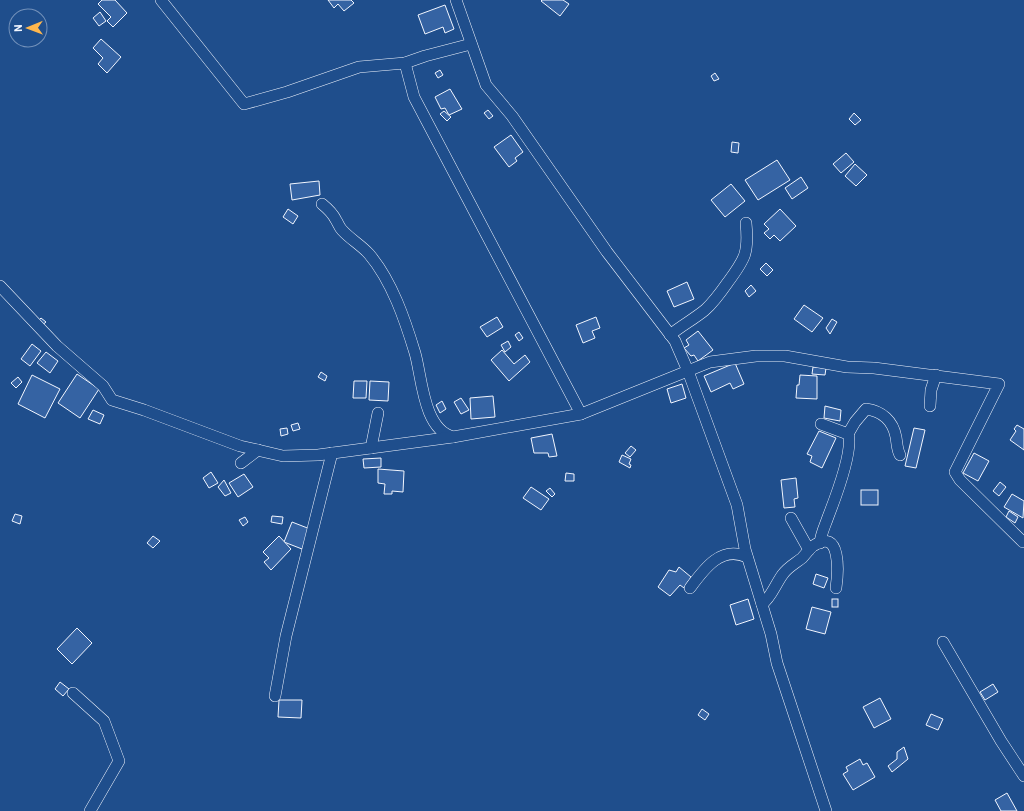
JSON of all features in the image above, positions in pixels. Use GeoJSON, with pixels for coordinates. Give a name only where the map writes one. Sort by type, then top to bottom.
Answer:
{"type":"FeatureCollection","features":[{"type":"Feature","properties":{"kind":"street"},"geometry":{"type":"LineString","coordinates":[[161,0],[244,104],[287,92],[359,67],[405,63],[471,44]]}},
{"type":"Feature","properties":{"kind":"street"},"geometry":{"type":"LineString","coordinates":[[456,0],[486,85],[512,116],[607,252],[675,341],[688,371],[738,505],[747,557],[771,634],[777,663],[826,811]]}},
{"type":"Feature","properties":{"kind":"street"},"geometry":{"type":"LineString","coordinates":[[405,63],[414,97],[581,414]]}},
{"type":"Feature","properties":{"kind":"street"},"geometry":{"type":"LineString","coordinates":[[322,204],[336,219],[343,230],[370,255],[382,271],[397,303],[412,342],[427,406],[439,427],[448,436],[453,437]]}},
{"type":"Feature","properties":{"kind":"street"},"geometry":{"type":"LineString","coordinates":[[670,335],[705,310],[739,269],[745,258],[748,235],[746,223]]}},
{"type":"Feature","properties":{"kind":"street"},"geometry":{"type":"LineString","coordinates":[[0,286],[57,346],[103,386],[112,400],[144,410],[240,446],[283,456],[332,453],[453,437],[581,414],[710,362],[756,356],[778,355],[847,367],[936,375],[999,384],[954,472],[960,480],[1023,542]]}},
{"type":"Feature","properties":{"kind":"street"},"geometry":{"type":"LineString","coordinates":[[930,406],[931,390],[936,375]]}},
{"type":"Feature","properties":{"kind":"street"},"geometry":{"type":"LineString","coordinates":[[820,543],[820,536],[828,518],[850,447],[848,434],[858,418],[866,409],[878,411],[890,421],[896,434],[900,455]]}},
{"type":"Feature","properties":{"kind":"street"},"geometry":{"type":"LineString","coordinates":[[371,448],[378,413]]}},
{"type":"Feature","properties":{"kind":"street"},"geometry":{"type":"LineString","coordinates":[[821,424],[848,434]]}},
{"type":"Feature","properties":{"kind":"street"},"geometry":{"type":"LineString","coordinates":[[241,463],[258,450]]}},
{"type":"Feature","properties":{"kind":"street"},"geometry":{"type":"LineString","coordinates":[[275,696],[274,690],[281,670],[286,636],[332,453]]}},
{"type":"Feature","properties":{"kind":"street"},"geometry":{"type":"LineString","coordinates":[[790,518],[810,550]]}},
{"type":"Feature","properties":{"kind":"street"},"geometry":{"type":"LineString","coordinates":[[762,604],[784,573],[820,543],[826,542],[832,545],[836,552],[838,566],[836,588]]}},
{"type":"Feature","properties":{"kind":"street"},"geometry":{"type":"LineString","coordinates":[[690,588],[710,563],[718,557],[740,554],[747,557]]}},
{"type":"Feature","properties":{"kind":"street"},"geometry":{"type":"LineString","coordinates":[[943,642],[1001,741],[1024,776]]}},
{"type":"Feature","properties":{"kind":"street"},"geometry":{"type":"LineString","coordinates":[[73,693],[104,721],[118,761],[90,811]]}},
{"type":"Feature","properties":{"kind":"building"},"geometry":{"type":"Polygon","coordinates":[[[102,0],[115,0],[127,13],[113,27],[107,21],[111,17],[98,4],[102,0]]]}},
{"type":"Feature","properties":{"kind":"building"},"geometry":{"type":"Polygon","coordinates":[[[328,0],[351,0],[354,3],[344,11],[338,4],[334,8],[328,0]]]}},
{"type":"Feature","properties":{"kind":"building"},"geometry":{"type":"Polygon","coordinates":[[[563,0],[569,4],[560,16],[541,1],[563,0]]]}},
{"type":"Feature","properties":{"kind":"building"},"geometry":{"type":"Polygon","coordinates":[[[445,5],[454,29],[445,33],[443,27],[425,34],[418,15],[445,5]]]}},
{"type":"Feature","properties":{"kind":"building"},"geometry":{"type":"Polygon","coordinates":[[[100,12],[106,21],[99,26],[93,18],[100,12]]]}},
{"type":"Feature","properties":{"kind":"building"},"geometry":{"type":"Polygon","coordinates":[[[101,39],[121,57],[107,73],[98,64],[103,58],[93,48],[101,39]]]}},
{"type":"Feature","properties":{"kind":"building"},"geometry":{"type":"Polygon","coordinates":[[[440,70],[443,75],[438,78],[435,73],[440,70]]]}},
{"type":"Feature","properties":{"kind":"building"},"geometry":{"type":"Polygon","coordinates":[[[715,73],[719,79],[714,81],[711,76],[715,73]]]}},
{"type":"Feature","properties":{"kind":"building"},"geometry":{"type":"Polygon","coordinates":[[[450,89],[462,109],[449,115],[445,108],[441,109],[435,97],[450,89]]]}},
{"type":"Feature","properties":{"kind":"building"},"geometry":{"type":"Polygon","coordinates":[[[488,110],[493,116],[489,119],[484,113],[488,110]]]}},
{"type":"Feature","properties":{"kind":"building"},"geometry":{"type":"Polygon","coordinates":[[[444,111],[451,117],[447,121],[440,114],[444,111]]]}},
{"type":"Feature","properties":{"kind":"building"},"geometry":{"type":"Polygon","coordinates":[[[854,113],[861,120],[855,125],[849,119],[854,113]]]}},
{"type":"Feature","properties":{"kind":"building"},"geometry":{"type":"Polygon","coordinates":[[[511,135],[523,152],[515,158],[517,161],[509,167],[494,147],[511,135]]]}},
{"type":"Feature","properties":{"kind":"building"},"geometry":{"type":"Polygon","coordinates":[[[732,142],[739,143],[738,153],[731,152],[732,142]]]}},
{"type":"Feature","properties":{"kind":"building"},"geometry":{"type":"Polygon","coordinates":[[[846,153],[854,162],[841,173],[833,164],[846,153]]]}},
{"type":"Feature","properties":{"kind":"building"},"geometry":{"type":"Polygon","coordinates":[[[777,160],[790,180],[758,200],[745,180],[777,160]]]}},
{"type":"Feature","properties":{"kind":"building"},"geometry":{"type":"Polygon","coordinates":[[[855,164],[867,175],[856,186],[845,176],[855,164]]]}},
{"type":"Feature","properties":{"kind":"building"},"geometry":{"type":"Polygon","coordinates":[[[801,177],[808,188],[792,199],[785,188],[801,177]]]}},
{"type":"Feature","properties":{"kind":"building"},"geometry":{"type":"Polygon","coordinates":[[[319,181],[320,195],[292,200],[290,184],[319,181]]]}},
{"type":"Feature","properties":{"kind":"building"},"geometry":{"type":"Polygon","coordinates":[[[731,184],[745,201],[725,217],[711,200],[731,184]]]}},
{"type":"Feature","properties":{"kind":"building"},"geometry":{"type":"Polygon","coordinates":[[[288,209],[298,216],[293,224],[283,217],[288,209]]]}},
{"type":"Feature","properties":{"kind":"building"},"geometry":{"type":"Polygon","coordinates":[[[780,209],[796,226],[780,241],[774,235],[770,239],[764,233],[769,229],[764,224],[780,209]]]}},
{"type":"Feature","properties":{"kind":"building"},"geometry":{"type":"Polygon","coordinates":[[[766,263],[773,270],[767,276],[760,269],[766,263]]]}},
{"type":"Feature","properties":{"kind":"building"},"geometry":{"type":"Polygon","coordinates":[[[687,282],[694,299],[674,307],[667,291],[687,282]]]}},
{"type":"Feature","properties":{"kind":"building"},"geometry":{"type":"Polygon","coordinates":[[[751,285],[756,291],[749,297],[745,291],[751,285]]]}},
{"type":"Feature","properties":{"kind":"building"},"geometry":{"type":"Polygon","coordinates":[[[804,305],[823,318],[812,332],[794,319],[804,305]]]}},
{"type":"Feature","properties":{"kind":"building"},"geometry":{"type":"Polygon","coordinates":[[[497,317],[503,327],[487,337],[480,327],[497,317]]]}},
{"type":"Feature","properties":{"kind":"building"},"geometry":{"type":"Polygon","coordinates":[[[596,317],[600,328],[592,331],[595,338],[583,343],[576,325],[596,317]]]}},
{"type":"Feature","properties":{"kind":"building"},"geometry":{"type":"Polygon","coordinates":[[[41,318],[46,322],[41,326],[37,322],[41,318]]]}},
{"type":"Feature","properties":{"kind":"building"},"geometry":{"type":"Polygon","coordinates":[[[832,319],[837,322],[830,334],[826,328],[832,319]]]}},
{"type":"Feature","properties":{"kind":"building"},"geometry":{"type":"Polygon","coordinates":[[[698,331],[713,350],[698,361],[694,355],[691,356],[684,348],[689,345],[686,340],[698,331]]]}},
{"type":"Feature","properties":{"kind":"building"},"geometry":{"type":"Polygon","coordinates":[[[519,332],[523,338],[519,341],[515,335],[519,332]]]}},
{"type":"Feature","properties":{"kind":"building"},"geometry":{"type":"Polygon","coordinates":[[[508,341],[511,347],[505,352],[501,345],[508,341]]]}},
{"type":"Feature","properties":{"kind":"building"},"geometry":{"type":"Polygon","coordinates":[[[32,344],[41,351],[30,366],[21,359],[32,344]]]}},
{"type":"Feature","properties":{"kind":"building"},"geometry":{"type":"Polygon","coordinates":[[[502,350],[514,364],[525,355],[530,362],[509,381],[491,360],[502,350]]]}},
{"type":"Feature","properties":{"kind":"building"},"geometry":{"type":"Polygon","coordinates":[[[46,352],[58,361],[50,373],[37,363],[46,352]]]}},
{"type":"Feature","properties":{"kind":"building"},"geometry":{"type":"Polygon","coordinates":[[[735,363],[744,384],[733,389],[730,383],[711,392],[704,376],[735,363]]]}},
{"type":"Feature","properties":{"kind":"building"},"geometry":{"type":"Polygon","coordinates":[[[813,367],[826,368],[825,375],[812,374],[813,367]]]}},
{"type":"Feature","properties":{"kind":"building"},"geometry":{"type":"Polygon","coordinates":[[[321,372],[327,376],[325,381],[318,377],[321,372]]]}},
{"type":"Feature","properties":{"kind":"building"},"geometry":{"type":"Polygon","coordinates":[[[77,374],[99,389],[80,418],[58,403],[77,374]]]}},
{"type":"Feature","properties":{"kind":"building"},"geometry":{"type":"Polygon","coordinates":[[[32,375],[60,389],[45,418],[18,404],[32,375]]]}},
{"type":"Feature","properties":{"kind":"building"},"geometry":{"type":"Polygon","coordinates":[[[800,375],[817,376],[817,399],[796,398],[797,385],[799,385],[800,375]]]}},
{"type":"Feature","properties":{"kind":"building"},"geometry":{"type":"Polygon","coordinates":[[[18,377],[22,382],[16,388],[11,383],[18,377]]]}},
{"type":"Feature","properties":{"kind":"building"},"geometry":{"type":"Polygon","coordinates":[[[354,381],[367,381],[366,398],[353,398],[354,381]]]}},
{"type":"Feature","properties":{"kind":"building"},"geometry":{"type":"Polygon","coordinates":[[[370,381],[389,382],[388,401],[369,400],[370,381]]]}},
{"type":"Feature","properties":{"kind":"building"},"geometry":{"type":"Polygon","coordinates":[[[682,384],[686,398],[671,403],[667,389],[682,384]]]}},
{"type":"Feature","properties":{"kind":"building"},"geometry":{"type":"Polygon","coordinates":[[[493,396],[495,417],[471,419],[470,398],[493,396]]]}},
{"type":"Feature","properties":{"kind":"building"},"geometry":{"type":"Polygon","coordinates":[[[461,398],[469,410],[461,414],[454,402],[461,398]]]}},
{"type":"Feature","properties":{"kind":"building"},"geometry":{"type":"Polygon","coordinates":[[[442,401],[446,409],[440,413],[436,405],[442,401]]]}},
{"type":"Feature","properties":{"kind":"building"},"geometry":{"type":"Polygon","coordinates":[[[825,406],[841,410],[840,421],[824,418],[825,406]]]}},
{"type":"Feature","properties":{"kind":"building"},"geometry":{"type":"Polygon","coordinates":[[[93,410],[104,415],[100,424],[88,419],[93,410]]]}},
{"type":"Feature","properties":{"kind":"building"},"geometry":{"type":"Polygon","coordinates":[[[298,423],[300,429],[293,431],[291,425],[298,423]]]}},
{"type":"Feature","properties":{"kind":"building"},"geometry":{"type":"Polygon","coordinates":[[[1017,425],[1024,429],[1024,450],[1010,440],[1016,431],[1014,429],[1017,425]]]}},
{"type":"Feature","properties":{"kind":"building"},"geometry":{"type":"Polygon","coordinates":[[[287,428],[288,434],[281,436],[280,429],[287,428]]]}},
{"type":"Feature","properties":{"kind":"building"},"geometry":{"type":"Polygon","coordinates":[[[914,428],[925,430],[916,468],[905,466],[914,428]]]}},
{"type":"Feature","properties":{"kind":"building"},"geometry":{"type":"Polygon","coordinates":[[[819,431],[836,438],[822,468],[810,462],[812,456],[807,454],[819,431]]]}},
{"type":"Feature","properties":{"kind":"building"},"geometry":{"type":"Polygon","coordinates":[[[552,434],[557,456],[549,457],[548,453],[534,453],[531,438],[552,434]]]}},
{"type":"Feature","properties":{"kind":"building"},"geometry":{"type":"Polygon","coordinates":[[[631,446],[636,450],[630,457],[625,453],[631,446]]]}},
{"type":"Feature","properties":{"kind":"building"},"geometry":{"type":"Polygon","coordinates":[[[974,453],[989,461],[978,481],[963,473],[974,453]]]}},
{"type":"Feature","properties":{"kind":"building"},"geometry":{"type":"Polygon","coordinates":[[[622,455],[631,459],[629,464],[631,465],[630,468],[619,462],[622,455]]]}},
{"type":"Feature","properties":{"kind":"building"},"geometry":{"type":"Polygon","coordinates":[[[381,458],[381,467],[364,468],[363,459],[381,458]]]}},
{"type":"Feature","properties":{"kind":"building"},"geometry":{"type":"Polygon","coordinates":[[[378,469],[404,471],[403,492],[392,491],[392,494],[384,494],[385,484],[378,483],[378,469]]]}},
{"type":"Feature","properties":{"kind":"building"},"geometry":{"type":"Polygon","coordinates":[[[211,472],[218,483],[209,488],[203,478],[211,472]]]}},
{"type":"Feature","properties":{"kind":"building"},"geometry":{"type":"Polygon","coordinates":[[[566,473],[574,474],[574,481],[565,481],[566,473]]]}},
{"type":"Feature","properties":{"kind":"building"},"geometry":{"type":"Polygon","coordinates":[[[244,474],[253,487],[238,497],[229,483],[244,474]]]}},
{"type":"Feature","properties":{"kind":"building"},"geometry":{"type":"Polygon","coordinates":[[[796,478],[798,498],[794,499],[795,507],[784,508],[781,480],[796,478]]]}},
{"type":"Feature","properties":{"kind":"building"},"geometry":{"type":"Polygon","coordinates":[[[224,480],[231,493],[225,496],[218,487],[224,480]]]}},
{"type":"Feature","properties":{"kind":"building"},"geometry":{"type":"Polygon","coordinates":[[[1000,482],[1006,487],[999,496],[993,491],[1000,482]]]}},
{"type":"Feature","properties":{"kind":"building"},"geometry":{"type":"Polygon","coordinates":[[[531,487],[549,499],[541,510],[523,498],[531,487]]]}},
{"type":"Feature","properties":{"kind":"building"},"geometry":{"type":"Polygon","coordinates":[[[550,488],[555,494],[552,497],[546,491],[550,488]]]}},
{"type":"Feature","properties":{"kind":"building"},"geometry":{"type":"Polygon","coordinates":[[[861,490],[878,490],[878,505],[861,505],[861,490]]]}},
{"type":"Feature","properties":{"kind":"building"},"geometry":{"type":"Polygon","coordinates":[[[1012,494],[1024,501],[1023,518],[1004,507],[1012,494]]]}},
{"type":"Feature","properties":{"kind":"building"},"geometry":{"type":"Polygon","coordinates":[[[1009,511],[1018,517],[1015,523],[1006,517],[1009,511]]]}},
{"type":"Feature","properties":{"kind":"building"},"geometry":{"type":"Polygon","coordinates":[[[15,514],[22,516],[20,524],[12,521],[15,514]]]}},
{"type":"Feature","properties":{"kind":"building"},"geometry":{"type":"Polygon","coordinates":[[[272,516],[283,517],[282,524],[271,522],[272,516]]]}},
{"type":"Feature","properties":{"kind":"building"},"geometry":{"type":"Polygon","coordinates":[[[245,517],[248,522],[243,526],[239,520],[245,517]]]}},
{"type":"Feature","properties":{"kind":"building"},"geometry":{"type":"Polygon","coordinates":[[[292,522],[310,529],[302,549],[284,542],[292,522]]]}},
{"type":"Feature","properties":{"kind":"building"},"geometry":{"type":"Polygon","coordinates":[[[153,536],[160,541],[153,548],[147,543],[153,536]]]}},
{"type":"Feature","properties":{"kind":"building"},"geometry":{"type":"Polygon","coordinates":[[[279,536],[291,549],[271,570],[264,562],[269,558],[263,552],[279,536]]]}},
{"type":"Feature","properties":{"kind":"building"},"geometry":{"type":"Polygon","coordinates":[[[679,567],[691,577],[684,588],[680,585],[670,596],[658,587],[669,570],[676,572],[679,567]]]}},
{"type":"Feature","properties":{"kind":"building"},"geometry":{"type":"Polygon","coordinates":[[[816,574],[828,578],[824,588],[813,584],[816,574]]]}},
{"type":"Feature","properties":{"kind":"building"},"geometry":{"type":"Polygon","coordinates":[[[748,599],[754,619],[736,625],[730,605],[748,599]]]}},
{"type":"Feature","properties":{"kind":"building"},"geometry":{"type":"Polygon","coordinates":[[[832,599],[838,599],[838,607],[832,607],[832,599]]]}},
{"type":"Feature","properties":{"kind":"building"},"geometry":{"type":"Polygon","coordinates":[[[812,607],[831,612],[825,634],[806,629],[812,607]]]}},
{"type":"Feature","properties":{"kind":"building"},"geometry":{"type":"Polygon","coordinates":[[[77,628],[92,643],[72,664],[57,649],[77,628]]]}},
{"type":"Feature","properties":{"kind":"building"},"geometry":{"type":"Polygon","coordinates":[[[60,682],[69,689],[63,696],[55,689],[60,682]]]}},
{"type":"Feature","properties":{"kind":"building"},"geometry":{"type":"Polygon","coordinates":[[[993,684],[998,692],[985,700],[980,692],[993,684]]]}},
{"type":"Feature","properties":{"kind":"building"},"geometry":{"type":"Polygon","coordinates":[[[880,698],[891,719],[874,728],[863,707],[880,698]]]}},
{"type":"Feature","properties":{"kind":"building"},"geometry":{"type":"Polygon","coordinates":[[[279,700],[302,700],[301,718],[278,717],[279,700]]]}},
{"type":"Feature","properties":{"kind":"building"},"geometry":{"type":"Polygon","coordinates":[[[702,709],[709,714],[705,720],[698,715],[702,709]]]}},
{"type":"Feature","properties":{"kind":"building"},"geometry":{"type":"Polygon","coordinates":[[[931,714],[943,719],[938,730],[926,725],[931,714]]]}},
{"type":"Feature","properties":{"kind":"building"},"geometry":{"type":"Polygon","coordinates":[[[904,747],[908,759],[892,772],[888,766],[897,759],[897,752],[904,747]]]}},
{"type":"Feature","properties":{"kind":"building"},"geometry":{"type":"Polygon","coordinates":[[[860,759],[863,765],[867,763],[875,777],[853,790],[843,774],[848,771],[846,767],[860,759]]]}},
{"type":"Feature","properties":{"kind":"building"},"geometry":{"type":"Polygon","coordinates":[[[1007,793],[1017,811],[1001,811],[995,800],[1007,793]]]}}]}
